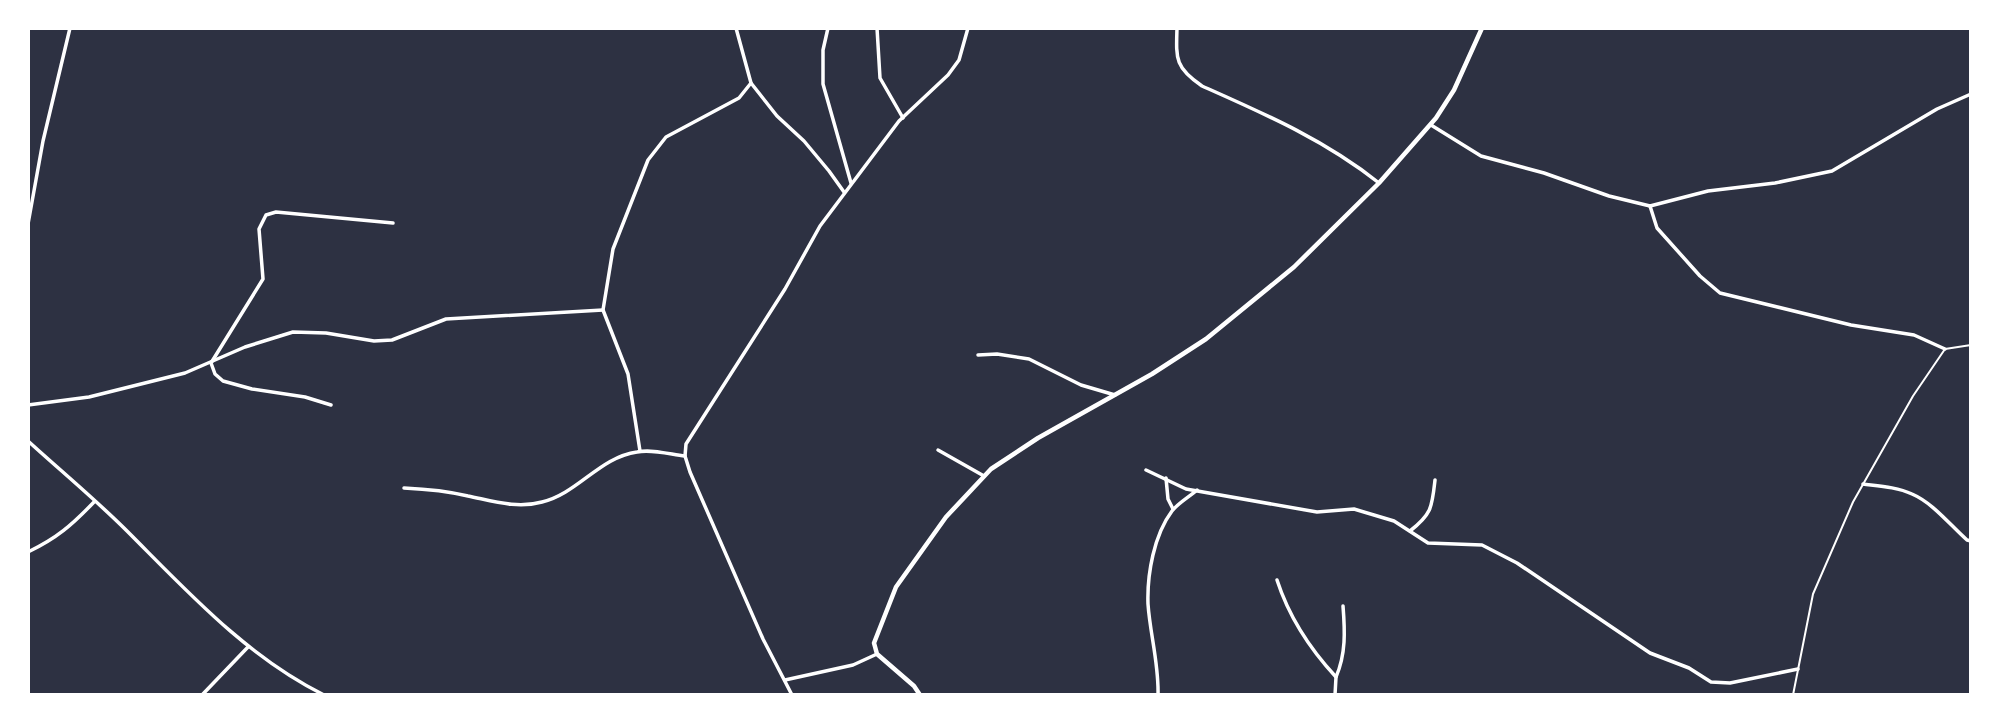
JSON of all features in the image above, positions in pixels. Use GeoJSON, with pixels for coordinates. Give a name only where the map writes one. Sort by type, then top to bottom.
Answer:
{"type":"FeatureCollection","features":[{"type":"Feature","properties":{"kind":"street"},"geometry":{"type":"LineString","coordinates":[[28,225],[43,141],[70,28]]}},
{"type":"Feature","properties":{"kind":"street"},"geometry":{"type":"LineString","coordinates":[[736,28],[751,83],[777,116],[804,141],[844,192]]}},
{"type":"Feature","properties":{"kind":"street"},"geometry":{"type":"LineString","coordinates":[[828,28],[823,50],[823,84],[851,184]]}},
{"type":"Feature","properties":{"kind":"street"},"geometry":{"type":"LineString","coordinates":[[877,28],[880,78],[903,118]]}},
{"type":"Feature","properties":{"kind":"street"},"geometry":{"type":"LineString","coordinates":[[792,695],[763,639],[685,456],[686,444],[785,289],[820,226],[903,118],[948,75],[959,60],[968,28]]}},
{"type":"Feature","properties":{"kind":"street"},"geometry":{"type":"LineString","coordinates":[[1177,28],[1178,64],[1185,74],[1202,86],[1318,140],[1349,159],[1379,183]]}},
{"type":"Feature","properties":{"kind":"street"},"geometry":{"type":"LineString","coordinates":[[920,695],[914,686],[877,654],[874,643],[896,587],[946,517],[984,476],[1015,452],[1206,339],[1294,267],[1379,183],[1431,125],[1454,90],[1482,28]]}},
{"type":"Feature","properties":{"kind":"street"},"geometry":{"type":"LineString","coordinates":[[1971,58],[1971,66]]}},
{"type":"Feature","properties":{"kind":"street"},"geometry":{"type":"LineString","coordinates":[[640,451],[628,374],[603,310],[613,248],[648,160],[666,137],[739,98],[751,83]]}},
{"type":"Feature","properties":{"kind":"street"},"geometry":{"type":"LineString","coordinates":[[1431,125],[1481,156],[1650,206],[1707,191],[1775,183],[1832,171],[1937,109],[1971,94]]}},
{"type":"Feature","properties":{"kind":"street"},"geometry":{"type":"LineString","coordinates":[[1650,206],[1657,228],[1700,276],[1720,293],[1851,325],[1914,335],[1945,349]]}},
{"type":"Feature","properties":{"kind":"street"},"geometry":{"type":"LineString","coordinates":[[211,363],[263,279],[259,229],[266,215],[276,212],[393,223]]}},
{"type":"Feature","properties":{"kind":"street"},"geometry":{"type":"LineString","coordinates":[[28,405],[89,397],[186,373],[264,340],[293,332],[326,333],[374,341],[392,340],[446,319],[603,310]]}},
{"type":"Feature","properties":{"kind":"street"},"geometry":{"type":"LineString","coordinates":[[978,355],[997,354],[1029,359],[1081,384],[1115,395]]}},
{"type":"Feature","properties":{"kind":"street"},"geometry":{"type":"LineString","coordinates":[[211,363],[215,374],[223,381],[251,389],[305,397],[331,405]]}},
{"type":"Feature","properties":{"kind":"street"},"geometry":{"type":"LineString","coordinates":[[28,441],[248,647],[286,675],[324,695]]}},
{"type":"Feature","properties":{"kind":"street"},"geometry":{"type":"LineString","coordinates":[[938,450],[984,476]]}},
{"type":"Feature","properties":{"kind":"street"},"geometry":{"type":"LineString","coordinates":[[404,488],[433,489],[500,504],[527,505],[545,502],[573,487],[613,459],[640,451],[685,456]]}},
{"type":"Feature","properties":{"kind":"street"},"geometry":{"type":"LineString","coordinates":[[1146,470],[1186,489],[1317,512],[1354,509],[1394,521],[1428,543],[1482,545],[1517,563],[1650,653],[1689,668],[1711,682],[1730,683],[1798,669]]}},
{"type":"Feature","properties":{"kind":"street"},"geometry":{"type":"LineString","coordinates":[[1166,478],[1168,499],[1173,509]]}},
{"type":"Feature","properties":{"kind":"street"},"geometry":{"type":"LineString","coordinates":[[1410,531],[1425,520],[1432,505],[1436,480]]}},
{"type":"Feature","properties":{"kind":"street"},"geometry":{"type":"LineString","coordinates":[[1863,484],[1913,494],[1971,541]]}},
{"type":"Feature","properties":{"kind":"street"},"geometry":{"type":"LineString","coordinates":[[1158,695],[1156,655],[1148,603],[1152,567],[1159,533],[1173,509],[1198,490]]}},
{"type":"Feature","properties":{"kind":"street"},"geometry":{"type":"LineString","coordinates":[[28,552],[53,540],[94,502]]}},
{"type":"Feature","properties":{"kind":"street"},"geometry":{"type":"LineString","coordinates":[[1277,580],[1297,625],[1316,655],[1336,677]]}},
{"type":"Feature","properties":{"kind":"street"},"geometry":{"type":"LineString","coordinates":[[1335,695],[1345,636],[1343,606]]}},
{"type":"Feature","properties":{"kind":"street"},"geometry":{"type":"LineString","coordinates":[[202,695],[248,647]]}},
{"type":"Feature","properties":{"kind":"street"},"geometry":{"type":"LineString","coordinates":[[784,680],[853,665],[877,654]]}},
{"type":"Feature","properties":{"kind":"lane"},"geometry":{"type":"LineString","coordinates":[[1793,695],[1813,594],[1863,484],[1913,396],[1945,349],[1971,345]]}}]}
